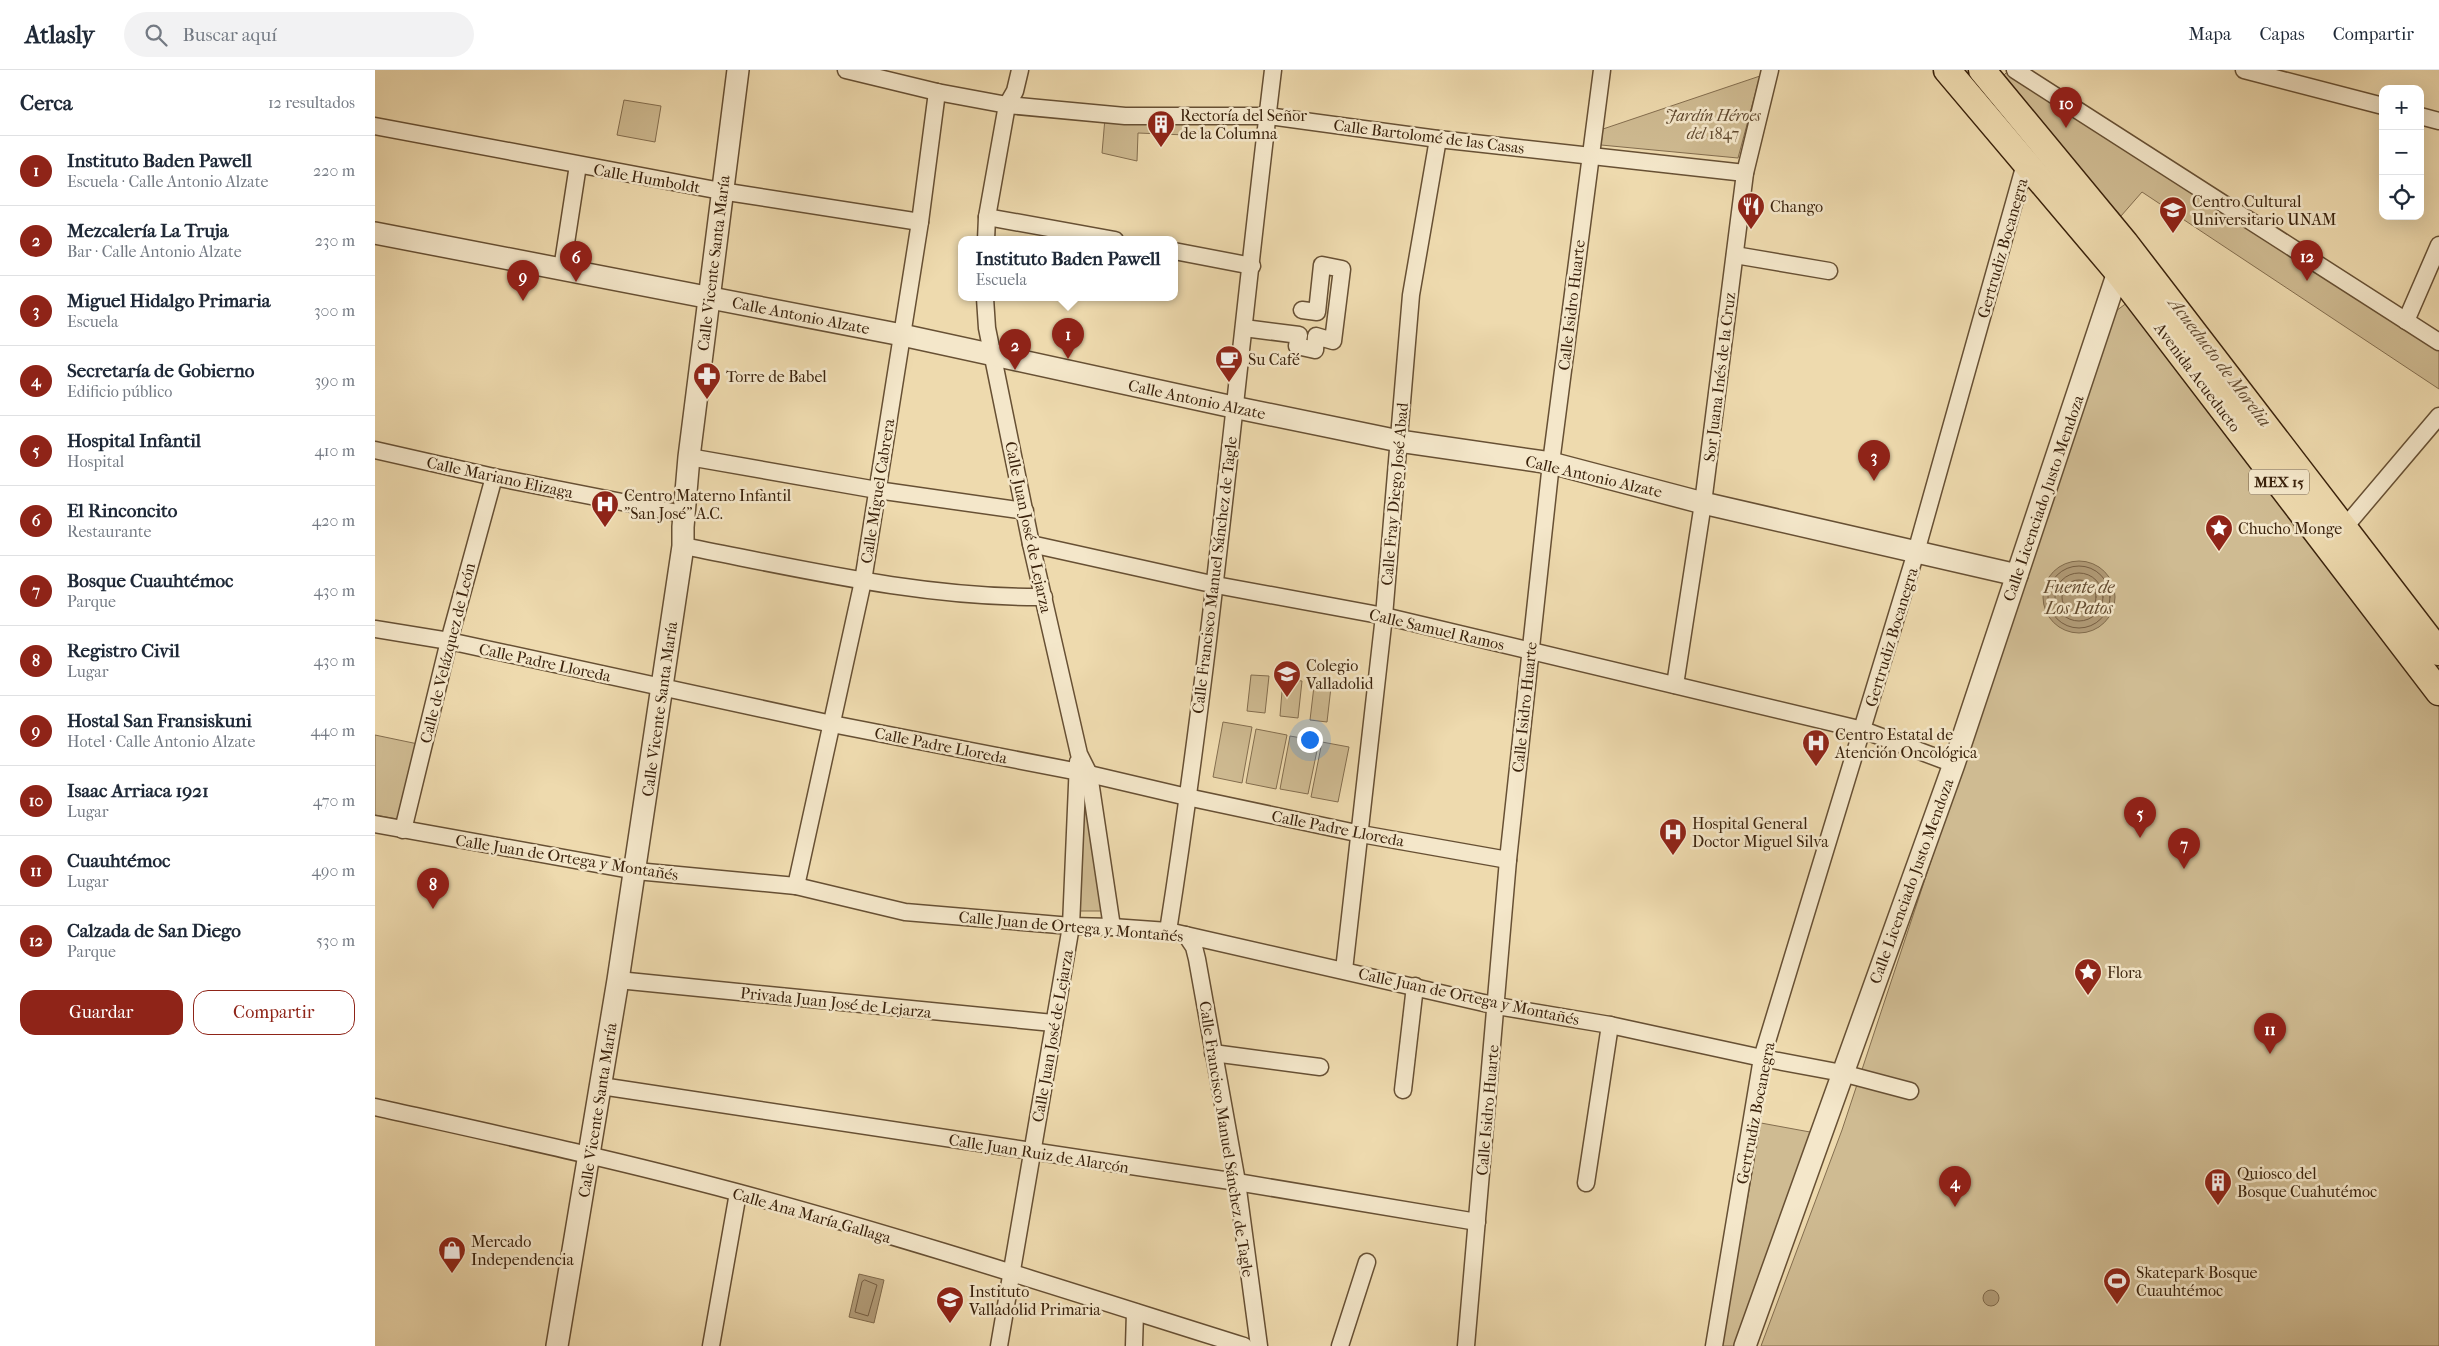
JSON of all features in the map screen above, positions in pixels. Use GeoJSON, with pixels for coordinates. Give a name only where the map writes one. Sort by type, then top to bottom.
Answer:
{"type":"FeatureCollection","features":[{"type":"Feature","properties":{"kind":"main road","name":"Avenida Acueducto"},"geometry":{"type":"LineString","coordinates":[[1947,70],[2118,272],[2439,692]]}},
{"type":"Feature","properties":{"kind":"main road","name":"Avenida Acueducto"},"geometry":{"type":"LineString","coordinates":[[1982,70],[2125,243],[2439,652]]}},
{"type":"Feature","properties":{"kind":"street","name":"Calle Vicente Santa María"},"geometry":{"type":"LineString","coordinates":[[557,1346],[619,980],[683,546],[683,514],[689,457],[721,192],[738,70]]}},
{"type":"Feature","properties":{"kind":"street","name":"Calle Bartolomé de las Casas"},"geometry":{"type":"LineString","coordinates":[[846,70],[937,92],[1007,105],[1125,116],[1268,116],[1438,139],[1745,173]]}},
{"type":"Feature","properties":{"kind":"street"},"geometry":{"type":"LineString","coordinates":[[986,236],[987,217],[1007,105],[1015,91],[1020,70]]}},
{"type":"Feature","properties":{"kind":"street","name":"Calle Francisco Manuel Sánchez de Tagle"},"geometry":{"type":"LineString","coordinates":[[1168,931],[1216,585],[1233,407],[1252,266],[1273,70]]}},
{"type":"Feature","properties":{"kind":"street","name":"Calle Isidro Huarte"},"geometry":{"type":"LineString","coordinates":[[1466,1346],[1497,1006],[1508,860],[1530,651],[1551,463],[1601,70]]}},
{"type":"Feature","properties":{"kind":"street","name":"Sor Juana Inés de la Cruz"},"geometry":{"type":"LineString","coordinates":[[1675,685],[1703,503],[1745,173],[1770,70]]}},
{"type":"Feature","properties":{"kind":"street"},"geometry":{"type":"LineString","coordinates":[[2015,70],[2439,342]]}},
{"type":"Feature","properties":{"kind":"street"},"geometry":{"type":"LineString","coordinates":[[2244,70],[2379,105]]}},
{"type":"Feature","properties":{"kind":"street","name":"Calle Miguel Cabrera"},"geometry":{"type":"LineString","coordinates":[[795,886],[863,580],[920,222],[937,92]]}},
{"type":"Feature","properties":{"kind":"street"},"geometry":{"type":"LineString","coordinates":[[2424,117],[2439,122]]}},
{"type":"Feature","properties":{"kind":"street","name":"Calle Humboldt"},"geometry":{"type":"LineString","coordinates":[[375,126],[721,192],[920,222]]}},
{"type":"Feature","properties":{"kind":"street","name":"Calle Fray Diego José Abad"},"geometry":{"type":"LineString","coordinates":[[1344,970],[1361,834],[1384,616],[1411,294],[1438,139]]}},
{"type":"Feature","properties":{"kind":"street","name":"Gertrudiz Bocanegra"},"geometry":{"type":"LineString","coordinates":[[1714,1346],[1762,1058],[1916,552],[2025,164]]}},
{"type":"Feature","properties":{"kind":"street"},"geometry":{"type":"LineString","coordinates":[[562,269],[578,165]]}},
{"type":"Feature","properties":{"kind":"street"},"geometry":{"type":"LineString","coordinates":[[987,217],[1093,236]]}},
{"type":"Feature","properties":{"kind":"street","name":"Calle Antonio Alzate"},"geometry":{"type":"LineString","coordinates":[[375,233],[902,334],[1233,407],[1399,441],[1551,463],[1703,503],[2017,575]]}},
{"type":"Feature","properties":{"kind":"street"},"geometry":{"type":"LineString","coordinates":[[2406,320],[2439,245]]}},
{"type":"Feature","properties":{"kind":"street"},"geometry":{"type":"LineString","coordinates":[[1178,252],[1252,266]]}},
{"type":"Feature","properties":{"kind":"street"},"geometry":{"type":"LineString","coordinates":[[1735,255],[1829,271]]}},
{"type":"Feature","properties":{"kind":"street"},"geometry":{"type":"LineString","coordinates":[[1244,328],[1299,335],[1297,346],[1315,350],[1316,336],[1333,341],[1341,269],[1322,265],[1317,312],[1302,310]]}},
{"type":"Feature","properties":{"kind":"street","name":"Calle Licenciado Justo Mendoza"},"geometry":{"type":"LineString","coordinates":[[1745,1346],[1954,764],[2118,272]]}},
{"type":"Feature","properties":{"kind":"street","name":"Calle Juan José de Lejarza"},"geometry":{"type":"LineString","coordinates":[[985,301],[987,328],[992,354],[1031,544],[1083,772],[1112,926]]}},
{"type":"Feature","properties":{"kind":"street"},"geometry":{"type":"LineString","coordinates":[[2344,528],[2439,416]]}},
{"type":"Feature","properties":{"kind":"street","name":"Calle Mariano Elizaga"},"geometry":{"type":"LineString","coordinates":[[375,450],[494,477],[683,514]]}},
{"type":"Feature","properties":{"kind":"street"},"geometry":{"type":"LineString","coordinates":[[689,457],[877,490],[1025,512]]}},
{"type":"Feature","properties":{"kind":"street","name":"Calle de Velázquez de León"},"geometry":{"type":"LineString","coordinates":[[403,830],[449,641],[494,477]]}},
{"type":"Feature","properties":{"kind":"street","name":"Calle Samuel Ramos"},"geometry":{"type":"LineString","coordinates":[[1031,544],[1216,585],[1384,616],[1675,685],[1863,730],[1954,764]]}},
{"type":"Feature","properties":{"kind":"street"},"geometry":{"type":"LineString","coordinates":[[683,546],[863,580],[993,597],[1044,597]]}},
{"type":"Feature","properties":{"kind":"street","name":"Calle Padre Lloreda"},"geometry":{"type":"LineString","coordinates":[[375,629],[449,641],[832,724],[1083,772],[1187,797],[1361,834],[1508,860]]}},
{"type":"Feature","properties":{"kind":"street","name":"Calle Juan José de Lejarza"},"geometry":{"type":"LineString","coordinates":[[999,1346],[1071,926],[1083,772]]}},
{"type":"Feature","properties":{"kind":"street","name":"Calle Juan de Ortega y Montañés"},"geometry":{"type":"LineString","coordinates":[[375,824],[636,871],[795,886],[905,912],[1071,926],[1112,926],[1168,931],[1497,1006],[1610,1025],[1762,1058],[1842,1073],[1910,1091]]}},
{"type":"Feature","properties":{"kind":"street","name":"Calle Francisco Manuel Sánchez de Tagle"},"geometry":{"type":"LineString","coordinates":[[1186,935],[1194,947],[1197,959],[1237,1182],[1259,1346]]}},
{"type":"Feature","properties":{"kind":"street","name":"Privada Juan José de Lejarza"},"geometry":{"type":"LineString","coordinates":[[619,980],[1053,1023]]}},
{"type":"Feature","properties":{"kind":"street"},"geometry":{"type":"LineString","coordinates":[[1403,1090],[1415,986]]}},
{"type":"Feature","properties":{"kind":"street"},"geometry":{"type":"LineString","coordinates":[[1586,1183],[1610,1025]]}},
{"type":"Feature","properties":{"kind":"street"},"geometry":{"type":"LineString","coordinates":[[1213,1053],[1320,1067]]}},
{"type":"Feature","properties":{"kind":"street","name":"Calle Juan Ruiz de Alarcón"},"geometry":{"type":"LineString","coordinates":[[601,1086],[1237,1182],[1477,1222]]}},
{"type":"Feature","properties":{"kind":"street","name":"Calle Ana María Gallaga"},"geometry":{"type":"LineString","coordinates":[[375,1107],[590,1154],[739,1193],[1012,1273],[1244,1346]]}},
{"type":"Feature","properties":{"kind":"street"},"geometry":{"type":"LineString","coordinates":[[711,1346],[739,1193]]}},
{"type":"Feature","properties":{"kind":"street"},"geometry":{"type":"LineString","coordinates":[[1340,1346],[1367,1262]]}},
{"type":"Feature","properties":{"kind":"street"},"geometry":{"type":"LineString","coordinates":[[1134,1346],[1135,1312]]}},
{"type":"Feature","properties":{"kind":"green space"},"geometry":{"type":"Polygon","coordinates":[[[2008,71],[2439,346],[2439,389],[2142,192],[2121,216],[2003,84],[2002,77],[2008,71]]]}},
{"type":"Feature","properties":{"kind":"green space","name":"Jardín Héroes del 1847"},"geometry":{"type":"Polygon","coordinates":[[[1760,76],[1738,158],[1601,145],[1603,129],[1760,76]]]}},
{"type":"Feature","properties":{"kind":"green space"},"geometry":{"type":"Polygon","coordinates":[[[624,100],[661,106],[655,142],[617,135],[624,100]]]}},
{"type":"Feature","properties":{"kind":"green space"},"geometry":{"type":"Polygon","coordinates":[[[1105,118],[1185,123],[1186,135],[1138,133],[1137,161],[1102,153],[1105,118]]]}},
{"type":"Feature","properties":{"kind":"green space"},"geometry":{"type":"Polygon","coordinates":[[[2132,299],[2439,707],[2439,1346],[1761,1346],[1842,1130],[2112,314],[2132,299]]]}},
{"type":"Feature","properties":{"kind":"green space"},"geometry":{"type":"Polygon","coordinates":[[[1251,675],[1269,676],[1265,713],[1247,711],[1251,675]]]}},
{"type":"Feature","properties":{"kind":"green space"},"geometry":{"type":"Polygon","coordinates":[[[1283,679],[1302,681],[1298,718],[1280,716],[1283,679]]]}},
{"type":"Feature","properties":{"kind":"green space"},"geometry":{"type":"Polygon","coordinates":[[[1314,686],[1331,687],[1327,722],[1310,720],[1314,686]]]}},
{"type":"Feature","properties":{"kind":"green space"},"geometry":{"type":"Polygon","coordinates":[[[1223,722],[1252,727],[1242,783],[1213,777],[1223,722]]]}},
{"type":"Feature","properties":{"kind":"green space"},"geometry":{"type":"Polygon","coordinates":[[[1256,729],[1287,735],[1276,789],[1246,783],[1256,729]]]}},
{"type":"Feature","properties":{"kind":"green space"},"geometry":{"type":"Polygon","coordinates":[[[375,735],[418,744],[397,819],[375,815],[375,735]]]}},
{"type":"Feature","properties":{"kind":"green space"},"geometry":{"type":"Polygon","coordinates":[[[1290,736],[1319,741],[1308,794],[1280,789],[1290,736]]]}},
{"type":"Feature","properties":{"kind":"green space"},"geometry":{"type":"Polygon","coordinates":[[[1322,742],[1349,747],[1338,802],[1311,797],[1322,742]]]}},
{"type":"Feature","properties":{"kind":"green space"},"geometry":{"type":"Polygon","coordinates":[[[1082,796],[1107,907],[1105,911],[1078,911],[1082,796]]]}},
{"type":"Feature","properties":{"kind":"green space"},"geometry":{"type":"Polygon","coordinates":[[[1761,1123],[1810,1132],[1739,1346],[1721,1346],[1761,1123]]]}},
{"type":"Feature","properties":{"kind":"water","name":"Fuente de Los Patos"},"geometry":{"type":"Polygon","coordinates":[[[2079,561],[2099,567],[2109,577],[2115,597],[2109,617],[2099,627],[2079,633],[2059,627],[2049,617],[2043,597],[2049,577],[2059,567],[2079,561]]]}},
{"type":"Feature","properties":{"kind":"water"},"geometry":{"type":"Polygon","coordinates":[[[859,1274],[884,1280],[874,1323],[849,1317],[859,1274]]]}},
{"type":"Feature","properties":{"kind":"water"},"geometry":{"type":"Polygon","coordinates":[[[1988,1290],[1994,1290],[1999,1295],[1997,1304],[1988,1306],[1983,1301],[1983,1295],[1988,1290]]]}},
{"type":"Feature","properties":{"kind":"place","name":"Isaac Arriaca 1921"},"geometry":{"type":"Point","coordinates":[2066,128]}},
{"type":"Feature","properties":{"kind":"place","name":"Rectoría del Señor de la Columna"},"geometry":{"type":"Point","coordinates":[1161,148]}},
{"type":"Feature","properties":{"kind":"place","name":"Chango"},"geometry":{"type":"Point","coordinates":[1751,230]}},
{"type":"Feature","properties":{"kind":"place","name":"Centro Cultural Universitario UNAM"},"geometry":{"type":"Point","coordinates":[2173,234]}},
{"type":"Feature","properties":{"kind":"place","name":"Calzada de San Diego"},"geometry":{"type":"Point","coordinates":[2307,281]}},
{"type":"Feature","properties":{"kind":"place","name":"El Rinconcito"},"geometry":{"type":"Point","coordinates":[576,282]}},
{"type":"Feature","properties":{"kind":"place","name":"Hostal San Fransiskuni"},"geometry":{"type":"Point","coordinates":[523,301]}},
{"type":"Feature","properties":{"kind":"place","name":"Instituto Baden Pawell"},"geometry":{"type":"Point","coordinates":[1068,359]}},
{"type":"Feature","properties":{"kind":"place","name":"Mezcalería La Truja"},"geometry":{"type":"Point","coordinates":[1015,370]}},
{"type":"Feature","properties":{"kind":"place","name":"Su Café"},"geometry":{"type":"Point","coordinates":[1229,383]}},
{"type":"Feature","properties":{"kind":"place","name":"Torre de Babel"},"geometry":{"type":"Point","coordinates":[707,400]}},
{"type":"Feature","properties":{"kind":"place","name":"Miguel Hidalgo Primaria"},"geometry":{"type":"Point","coordinates":[1874,481]}},
{"type":"Feature","properties":{"kind":"place","name":"Centro Materno Infantil \"San José\" A.C."},"geometry":{"type":"Point","coordinates":[605,528]}},
{"type":"Feature","properties":{"kind":"place","name":"Chucho Monge"},"geometry":{"type":"Point","coordinates":[2219,552]}},
{"type":"Feature","properties":{"kind":"place","name":"Colegio Valladolid"},"geometry":{"type":"Point","coordinates":[1287,698]}},
{"type":"Feature","properties":{"kind":"place","name":"Centro Estatal de Atención Oncológica"},"geometry":{"type":"Point","coordinates":[1816,767]}},
{"type":"Feature","properties":{"kind":"place","name":"Hospital Infantil"},"geometry":{"type":"Point","coordinates":[2140,838]}},
{"type":"Feature","properties":{"kind":"place","name":"Hospital General Doctor Miguel Silva"},"geometry":{"type":"Point","coordinates":[1673,856]}},
{"type":"Feature","properties":{"kind":"place","name":"Bosque Cuauhtémoc"},"geometry":{"type":"Point","coordinates":[2184,869]}},
{"type":"Feature","properties":{"kind":"place","name":"Registro Civil"},"geometry":{"type":"Point","coordinates":[433,909]}},
{"type":"Feature","properties":{"kind":"place","name":"Flora"},"geometry":{"type":"Point","coordinates":[2088,996]}},
{"type":"Feature","properties":{"kind":"place","name":"Cuauhtémoc"},"geometry":{"type":"Point","coordinates":[2270,1054]}},
{"type":"Feature","properties":{"kind":"place","name":"Quiosco del Bosque Cuahutémoc"},"geometry":{"type":"Point","coordinates":[2218,1206]}},
{"type":"Feature","properties":{"kind":"place","name":"Secretaría de Gobierno"},"geometry":{"type":"Point","coordinates":[1955,1207]}},
{"type":"Feature","properties":{"kind":"place","name":"Mercado Independencia"},"geometry":{"type":"Point","coordinates":[452,1274]}},
{"type":"Feature","properties":{"kind":"place","name":"Skatepark Bosque Cuauhtémoc"},"geometry":{"type":"Point","coordinates":[2117,1305]}},
{"type":"Feature","properties":{"kind":"place","name":"Instituto Valladolid Primaria"},"geometry":{"type":"Point","coordinates":[950,1324]}},
{"type":"Feature","properties":{"kind":"water label","name":"Acueducto de Morelia"},"geometry":{"type":"Point","coordinates":[2220,362]}}]}
